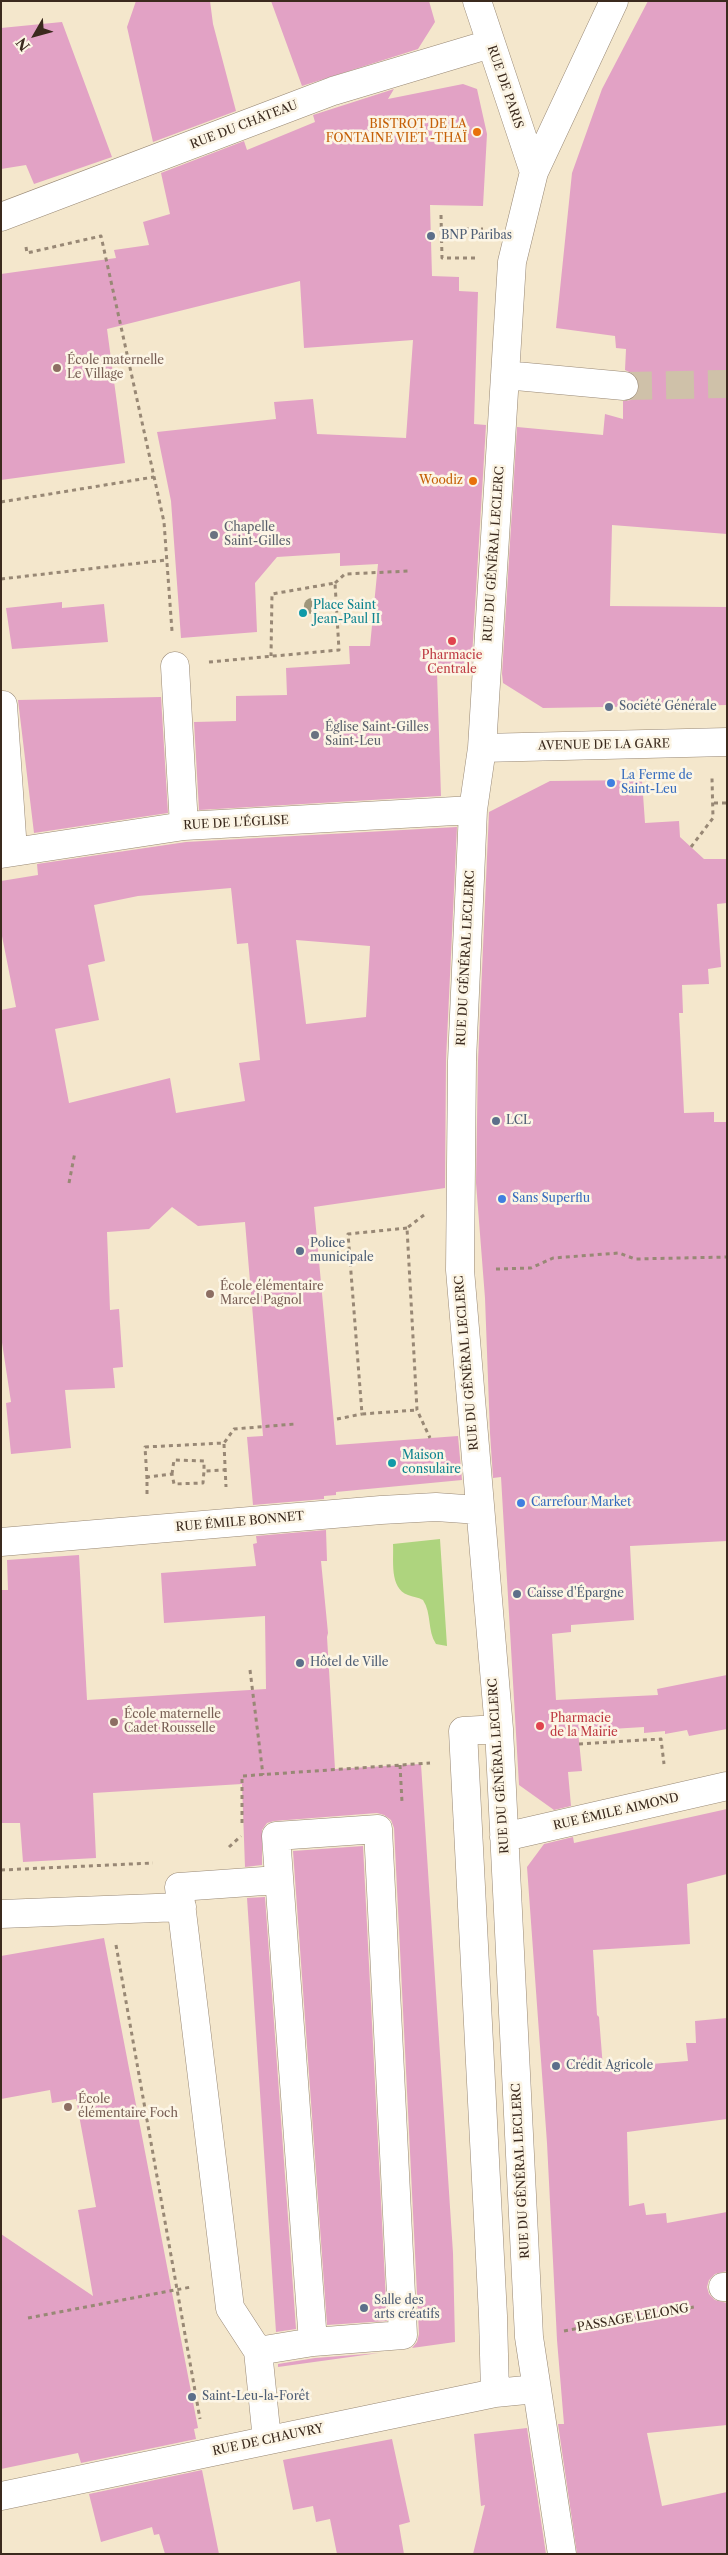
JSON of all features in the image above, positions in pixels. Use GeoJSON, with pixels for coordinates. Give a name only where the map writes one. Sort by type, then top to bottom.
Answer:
{"type":"FeatureCollection","features":[{"type":"Feature","properties":{"kind":"street","name":"RUE DE PARIS"},"geometry":{"type":"LineString","coordinates":[[477,1],[534,172]]}},
{"type":"Feature","properties":{"kind":"street","name":"RUE DU GÉNÉRAL LECLERC"},"geometry":{"type":"LineString","coordinates":[[562,2554],[529,2337],[498,1729],[460,1270],[462,1060],[473,810],[482,748],[505,375],[499,260],[534,172],[614,1]]}},
{"type":"Feature","properties":{"kind":"street","name":"RUE DU CHÂTEAU"},"geometry":{"type":"LineString","coordinates":[[9,215],[333,91],[490,44]]}},
{"type":"Feature","properties":{"kind":"street"},"geometry":{"type":"LineString","coordinates":[[505,375],[624,386]]}},
{"type":"Feature","properties":{"kind":"street"},"geometry":{"type":"LineString","coordinates":[[176,666],[184,826]]}},
{"type":"Feature","properties":{"kind":"street"},"geometry":{"type":"LineString","coordinates":[[3,706],[7,852]]}},
{"type":"Feature","properties":{"kind":"street","name":"AVENUE DE LA GARE"},"geometry":{"type":"LineString","coordinates":[[482,748],[719,742]]}},
{"type":"Feature","properties":{"kind":"street","name":"RUE DE L'ÉGLISE"},"geometry":{"type":"LineString","coordinates":[[7,852],[184,826],[473,810]]}},
{"type":"Feature","properties":{"kind":"street","name":"RUE ÉMILE BONNET"},"geometry":{"type":"LineString","coordinates":[[1,1542],[229,1523],[382,1520],[436,1507],[479,1510]]}},
{"type":"Feature","properties":{"kind":"street"},"geometry":{"type":"LineString","coordinates":[[495,2393],[493,2316],[463,1731],[498,1729]]}},
{"type":"Feature","properties":{"kind":"street","name":"RUE ÉMILE AIMOND"},"geometry":{"type":"LineString","coordinates":[[504,1837],[727,1786]]}},
{"type":"Feature","properties":{"kind":"street"},"geometry":{"type":"LineString","coordinates":[[258,2351],[313,2342],[403,2335],[378,1829],[276,1836],[313,2342]]}},
{"type":"Feature","properties":{"kind":"street"},"geometry":{"type":"LineString","coordinates":[[267,2440],[258,2351],[230,2308],[180,1887],[278,1880]]}},
{"type":"Feature","properties":{"kind":"street"},"geometry":{"type":"LineString","coordinates":[[1,1914],[182,1906]]}},
{"type":"Feature","properties":{"kind":"street"},"geometry":{"type":"LineString","coordinates":[[473,1926],[508,1925]]}},
{"type":"Feature","properties":{"kind":"street","name":"RUE DE CHAUVRY"},"geometry":{"type":"LineString","coordinates":[[1,2496],[495,2393],[536,2389]]}},
{"type":"Feature","properties":{"kind":"path"},"geometry":{"type":"LineString","coordinates":[[9,215],[27,253],[101,236],[164,522],[176,666],[339,650],[335,584]]}},
{"type":"Feature","properties":{"kind":"path"},"geometry":{"type":"LineString","coordinates":[[441,215],[441,229],[442,258],[499,260],[486,228],[441,229]]}},
{"type":"Feature","properties":{"kind":"path"},"geometry":{"type":"LineString","coordinates":[[1,502],[154,477]]}},
{"type":"Feature","properties":{"kind":"path"},"geometry":{"type":"LineString","coordinates":[[1,579],[166,560]]}},
{"type":"Feature","properties":{"kind":"path"},"geometry":{"type":"LineString","coordinates":[[270,656],[272,594],[335,584],[345,574],[410,570]]}},
{"type":"Feature","properties":{"kind":"path"},"geometry":{"type":"LineString","coordinates":[[691,847],[713,818],[719,742]]}},
{"type":"Feature","properties":{"kind":"path"},"geometry":{"type":"LineString","coordinates":[[714,803],[727,803]]}},
{"type":"Feature","properties":{"kind":"path"},"geometry":{"type":"LineString","coordinates":[[69,1183],[75,1152]]}},
{"type":"Feature","properties":{"kind":"path"},"geometry":{"type":"LineString","coordinates":[[362,1414],[348,1234],[407,1228],[461,1186]]}},
{"type":"Feature","properties":{"kind":"path"},"geometry":{"type":"LineString","coordinates":[[407,1228],[417,1410],[430,1438]]}},
{"type":"Feature","properties":{"kind":"path"},"geometry":{"type":"LineString","coordinates":[[460,1270],[531,1268],[553,1258],[619,1254],[635,1259],[727,1257]]}},
{"type":"Feature","properties":{"kind":"path"},"geometry":{"type":"LineString","coordinates":[[337,1419],[362,1414],[417,1410]]}},
{"type":"Feature","properties":{"kind":"path"},"geometry":{"type":"LineString","coordinates":[[229,1523],[224,1444],[234,1429],[295,1424]]}},
{"type":"Feature","properties":{"kind":"path"},"geometry":{"type":"LineString","coordinates":[[148,1530],[145,1447],[224,1444]]}},
{"type":"Feature","properties":{"kind":"path"},"geometry":{"type":"LineString","coordinates":[[174,1460],[204,1461],[203,1483],[174,1484],[172,1474],[174,1460]]}},
{"type":"Feature","properties":{"kind":"path"},"geometry":{"type":"LineString","coordinates":[[204,1471],[225,1470]]}},
{"type":"Feature","properties":{"kind":"path"},"geometry":{"type":"LineString","coordinates":[[147,1480],[147,1477],[172,1474]]}},
{"type":"Feature","properties":{"kind":"path"},"geometry":{"type":"LineString","coordinates":[[250,1670],[263,1774]]}},
{"type":"Feature","properties":{"kind":"path"},"geometry":{"type":"LineString","coordinates":[[579,1744],[661,1739],[670,1799]]}},
{"type":"Feature","properties":{"kind":"path"},"geometry":{"type":"LineString","coordinates":[[242,1825],[242,1776],[465,1763]]}},
{"type":"Feature","properties":{"kind":"path"},"geometry":{"type":"LineString","coordinates":[[222,1854],[242,1834]]}},
{"type":"Feature","properties":{"kind":"path"},"geometry":{"type":"LineString","coordinates":[[1,1870],[162,1863]]}},
{"type":"Feature","properties":{"kind":"path"},"geometry":{"type":"LineString","coordinates":[[110,1910],[206,2453]]}},
{"type":"Feature","properties":{"kind":"path"},"geometry":{"type":"LineString","coordinates":[[28,2318],[226,2280]]}},
{"type":"Feature","properties":{"kind":"path","name":"PASSAGE LELONG"},"geometry":{"type":"LineString","coordinates":[[529,2337],[715,2303],[725,2287]]}},
{"type":"Feature","properties":{"kind":"green space"},"geometry":{"type":"Polygon","coordinates":[[[440,1539],[447,1646],[436,1644],[431,1633],[426,1605],[423,1600],[402,1591],[395,1580],[393,1565],[393,1544],[440,1539]]]}},
{"type":"Feature","properties":{"kind":"building"},"geometry":{"type":"Polygon","coordinates":[[[136,1],[210,1],[213,24],[236,111],[153,142],[127,27],[136,1]]]}},
{"type":"Feature","properties":{"kind":"building"},"geometry":{"type":"Polygon","coordinates":[[[271,1],[429,1],[435,22],[418,49],[302,86],[271,1]]]}},
{"type":"Feature","properties":{"kind":"building"},"geometry":{"type":"Polygon","coordinates":[[[648,1],[727,1],[727,534],[612,525],[610,606],[727,607],[727,705],[543,708],[503,683],[502,674],[517,427],[603,435],[605,414],[623,419],[623,401],[631,400],[639,388],[638,380],[633,374],[625,370],[626,349],[616,348],[615,336],[556,328],[572,173],[602,89],[648,1]]]}},
{"type":"Feature","properties":{"kind":"building"},"geometry":{"type":"Polygon","coordinates":[[[62,22],[112,157],[34,184],[26,165],[1,169],[1,28],[62,22]]]}},
{"type":"Feature","properties":{"kind":"building"},"geometry":{"type":"Polygon","coordinates":[[[463,84],[477,89],[487,134],[483,206],[430,205],[432,276],[459,277],[459,291],[478,292],[474,424],[486,425],[471,673],[437,673],[441,796],[199,810],[194,722],[236,721],[236,696],[287,695],[286,668],[350,664],[349,646],[370,646],[378,564],[340,566],[340,553],[277,557],[255,583],[257,632],[181,638],[171,501],[157,432],[276,419],[274,402],[313,399],[317,434],[406,438],[413,340],[304,348],[300,281],[107,329],[125,463],[1,480],[1,274],[116,258],[114,250],[149,245],[143,222],[170,214],[161,173],[244,141],[247,150],[315,122],[313,115],[394,89],[388,99],[463,84]]]}},
{"type":"Feature","properties":{"kind":"building"},"geometry":{"type":"Polygon","coordinates":[[[62,602],[62,608],[104,604],[108,642],[12,649],[6,608],[62,602]]]}},
{"type":"Feature","properties":{"kind":"building"},"geometry":{"type":"Polygon","coordinates":[[[161,697],[168,813],[34,833],[18,700],[161,697]]]}},
{"type":"Feature","properties":{"kind":"building"},"geometry":{"type":"Polygon","coordinates":[[[642,780],[645,823],[679,821],[680,837],[704,859],[727,859],[727,903],[717,904],[721,967],[708,969],[709,984],[682,985],[683,1013],[679,1013],[684,1113],[714,1112],[714,1122],[727,1122],[727,1541],[630,1546],[634,1620],[571,1625],[571,1632],[552,1634],[556,1700],[658,1695],[657,1689],[727,1675],[727,1729],[689,1736],[687,1730],[665,1734],[665,1731],[644,1733],[644,1727],[578,1731],[582,1771],[568,1772],[571,1806],[554,1810],[519,1785],[501,1477],[493,1478],[490,1433],[485,1298],[476,1183],[478,1061],[489,812],[550,781],[642,780]]]}},
{"type":"Feature","properties":{"kind":"building"},"geometry":{"type":"Polygon","coordinates":[[[457,827],[446,1060],[445,1188],[314,1207],[336,1445],[458,1436],[462,1480],[336,1492],[336,1495],[324,1496],[324,1499],[253,1505],[247,1437],[263,1436],[245,1222],[198,1226],[172,1207],[149,1229],[107,1232],[110,1310],[119,1309],[123,1367],[113,1368],[115,1388],[65,1390],[71,1448],[11,1454],[6,1403],[11,1402],[1,1336],[1,1010],[16,1007],[1,931],[1,881],[38,875],[37,864],[186,842],[457,827]],[[231,888],[138,896],[94,905],[105,961],[88,965],[99,1020],[55,1029],[69,1103],[170,1078],[176,1113],[245,1101],[239,1063],[260,1060],[248,943],[237,944],[231,888]],[[296,940],[306,1024],[366,1017],[370,946],[296,940]]]}},
{"type":"Feature","properties":{"kind":"building"},"geometry":{"type":"Polygon","coordinates":[[[326,1530],[327,1561],[321,1561],[328,1633],[335,1769],[421,1764],[453,2253],[455,2342],[412,2348],[417,2342],[419,2334],[394,1828],[391,1820],[377,1813],[267,1823],[262,1830],[262,1865],[245,1867],[242,1784],[93,1793],[96,1858],[23,1862],[20,1823],[1,1823],[1,1590],[8,1590],[7,1560],[79,1555],[87,1700],[266,1689],[265,1616],[164,1623],[161,1573],[256,1566],[253,1544],[257,1543],[256,1536],[326,1530]]]}},
{"type":"Feature","properties":{"kind":"building"},"geometry":{"type":"Polygon","coordinates":[[[727,1809],[727,1874],[687,1884],[690,1944],[593,1950],[597,2015],[599,2017],[603,2068],[688,2061],[686,2043],[696,2043],[695,2021],[727,2018],[727,2119],[627,2132],[629,2206],[644,2203],[646,2215],[666,2213],[667,2223],[727,2212],[727,2271],[715,2274],[709,2280],[707,2287],[709,2294],[715,2300],[727,2303],[727,2425],[647,2433],[662,2506],[727,2492],[727,2554],[577,2554],[558,2424],[564,2424],[557,2340],[547,2143],[527,1867],[544,1844],[573,1837],[574,1843],[727,1809]]]}},
{"type":"Feature","properties":{"kind":"building"},"geometry":{"type":"Polygon","coordinates":[[[363,1846],[387,2321],[327,2325],[293,1851],[363,1846]]]}},
{"type":"Feature","properties":{"kind":"building"},"geometry":{"type":"Polygon","coordinates":[[[265,1897],[296,2329],[276,2332],[247,1898],[265,1897]]]}},
{"type":"Feature","properties":{"kind":"building","name":"École élémentaire Foch"},"geometry":{"type":"Polygon","coordinates":[[[104,1938],[198,2428],[194,2429],[196,2439],[81,2463],[78,2453],[1,2469],[1,2234],[93,2296],[78,2210],[96,2207],[76,2099],[52,2103],[50,2090],[1,2099],[1,1956],[104,1938]]]}},
{"type":"Feature","properties":{"kind":"building"},"geometry":{"type":"Polygon","coordinates":[[[379,2353],[278,2367],[278,2364],[315,2358],[379,2353]]]}},
{"type":"Feature","properties":{"kind":"building"},"geometry":{"type":"Polygon","coordinates":[[[527,2428],[546,2554],[473,2554],[485,2505],[481,2506],[474,2434],[527,2428]]]}},
{"type":"Feature","properties":{"kind":"building"},"geometry":{"type":"Polygon","coordinates":[[[392,2439],[410,2522],[399,2525],[404,2554],[337,2554],[330,2519],[316,2522],[313,2506],[293,2510],[283,2460],[392,2439]]]}},
{"type":"Feature","properties":{"kind":"building"},"geometry":{"type":"Polygon","coordinates":[[[202,2470],[219,2554],[165,2554],[159,2534],[154,2535],[152,2527],[101,2542],[89,2494],[202,2470]]]}},
{"type":"Feature","properties":{"kind":"tunnel"},"geometry":{"type":"LineString","coordinates":[[624,386],[727,384]]}},
{"type":"Feature","properties":{"kind":"place","name":"BISTROT DE LA FONTAINE VIET -THAÏ"},"geometry":{"type":"Point","coordinates":[477,132]}},
{"type":"Feature","properties":{"kind":"place","name":"BNP Paribas"},"geometry":{"type":"Point","coordinates":[431,236]}},
{"type":"Feature","properties":{"kind":"place","name":"École maternelle Le Village"},"geometry":{"type":"Point","coordinates":[57,368]}},
{"type":"Feature","properties":{"kind":"place","name":"Woodiz"},"geometry":{"type":"Point","coordinates":[473,481]}},
{"type":"Feature","properties":{"kind":"place","name":"Chapelle Saint-Gilles"},"geometry":{"type":"Point","coordinates":[214,535]}},
{"type":"Feature","properties":{"kind":"place","name":"Place Saint Jean-Paul II"},"geometry":{"type":"Point","coordinates":[303,613]}},
{"type":"Feature","properties":{"kind":"place","name":"Pharmacie Centrale"},"geometry":{"type":"Point","coordinates":[452,641]}},
{"type":"Feature","properties":{"kind":"place","name":"Société Générale"},"geometry":{"type":"Point","coordinates":[609,707]}},
{"type":"Feature","properties":{"kind":"place","name":"Église Saint-Gilles Saint-Leu"},"geometry":{"type":"Point","coordinates":[315,735]}},
{"type":"Feature","properties":{"kind":"place","name":"La Ferme de Saint-Leu"},"geometry":{"type":"Point","coordinates":[611,783]}},
{"type":"Feature","properties":{"kind":"place","name":"LCL"},"geometry":{"type":"Point","coordinates":[496,1121]}},
{"type":"Feature","properties":{"kind":"place","name":"Sans Superflu"},"geometry":{"type":"Point","coordinates":[502,1199]}},
{"type":"Feature","properties":{"kind":"place","name":"Police municipale"},"geometry":{"type":"Point","coordinates":[300,1251]}},
{"type":"Feature","properties":{"kind":"place","name":"École élémentaire Marcel Pagnol"},"geometry":{"type":"Point","coordinates":[210,1294]}},
{"type":"Feature","properties":{"kind":"place","name":"Maison consulaire"},"geometry":{"type":"Point","coordinates":[392,1463]}},
{"type":"Feature","properties":{"kind":"place","name":"Carrefour Market"},"geometry":{"type":"Point","coordinates":[521,1503]}},
{"type":"Feature","properties":{"kind":"place","name":"Caisse d'Épargne"},"geometry":{"type":"Point","coordinates":[517,1594]}},
{"type":"Feature","properties":{"kind":"place","name":"Hôtel de Ville"},"geometry":{"type":"Point","coordinates":[300,1663]}},
{"type":"Feature","properties":{"kind":"place","name":"École maternelle Cadet Rousselle"},"geometry":{"type":"Point","coordinates":[114,1722]}},
{"type":"Feature","properties":{"kind":"place","name":"Pharmacie de la Mairie"},"geometry":{"type":"Point","coordinates":[540,1726]}},
{"type":"Feature","properties":{"kind":"place","name":"Crédit Agricole"},"geometry":{"type":"Point","coordinates":[556,2066]}},
{"type":"Feature","properties":{"kind":"place","name":"École élémentaire Foch"},"geometry":{"type":"Point","coordinates":[68,2107]}},
{"type":"Feature","properties":{"kind":"place","name":"Salle des arts créatifs"},"geometry":{"type":"Point","coordinates":[364,2308]}},
{"type":"Feature","properties":{"kind":"place","name":"Saint-Leu-la-Forêt"},"geometry":{"type":"Point","coordinates":[192,2397]}}]}
